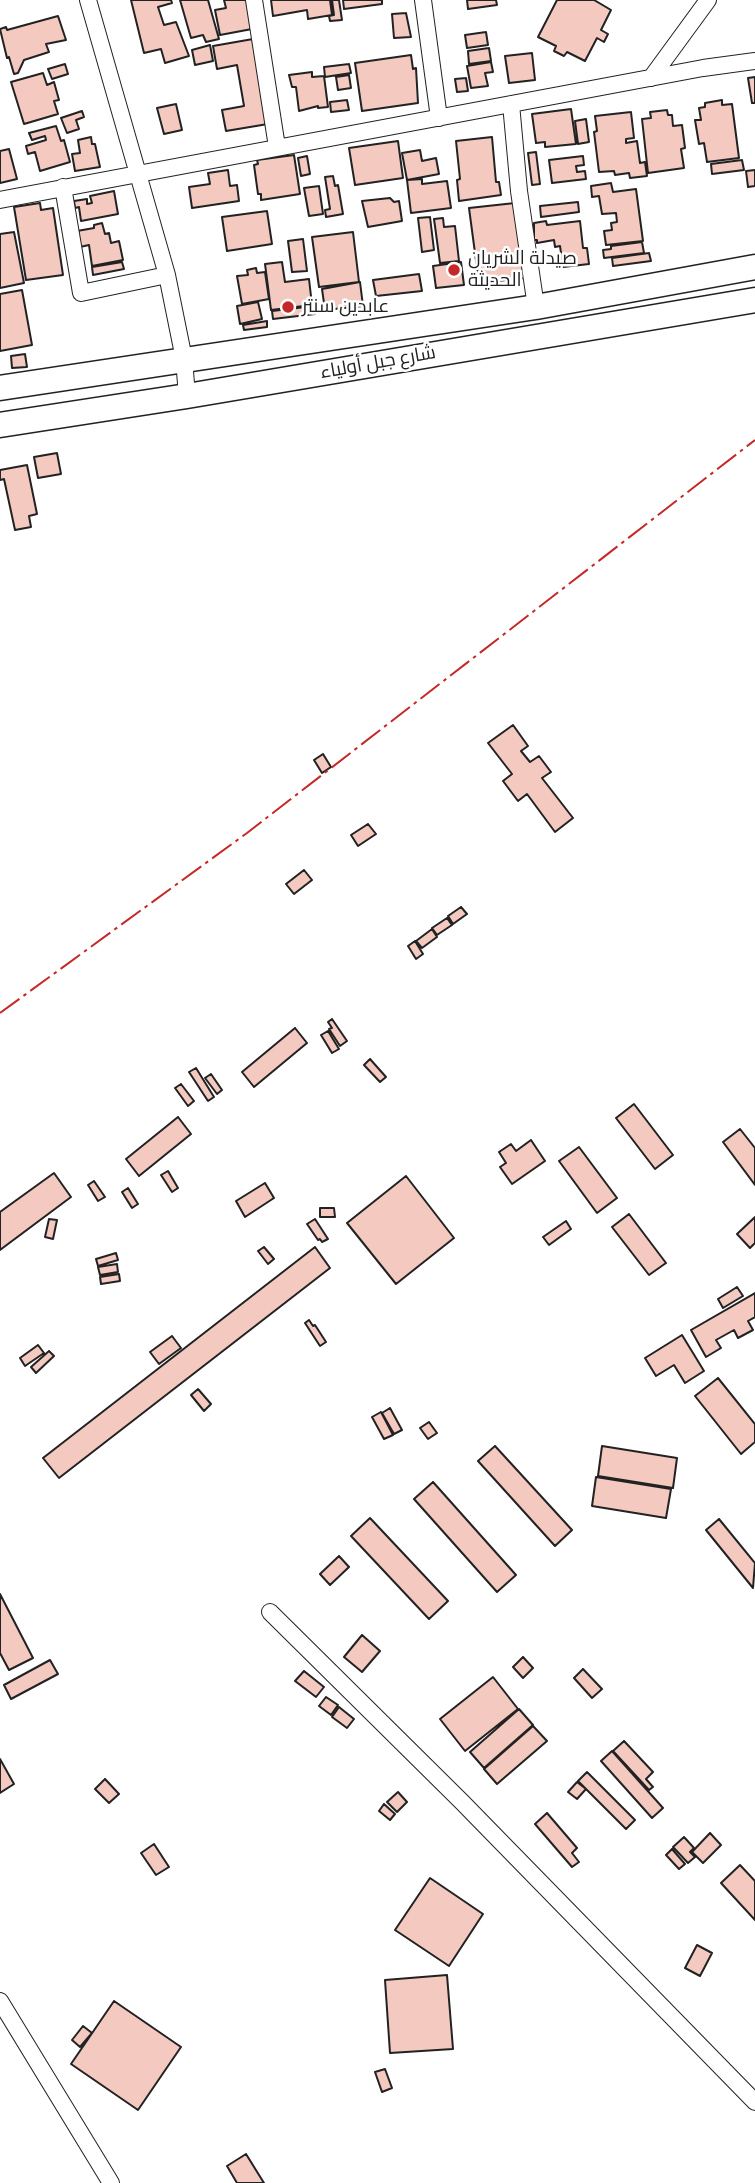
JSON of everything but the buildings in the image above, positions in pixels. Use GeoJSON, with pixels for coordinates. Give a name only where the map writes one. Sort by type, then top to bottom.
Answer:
{"type":"FeatureCollection","features":[{"type":"Feature","properties":{"kind":"main road","name":"شارع جبل أولياء"},"geometry":{"type":"LineString","coordinates":[[0,388],[536,307],[755,267]]}},
{"type":"Feature","properties":{"kind":"main road","name":"شارع جبل أولياء"},"geometry":{"type":"LineString","coordinates":[[0,425],[755,300]]}},
{"type":"Feature","properties":{"kind":"street"},"geometry":{"type":"LineString","coordinates":[[88,0],[167,275],[184,359],[187,396]]}},
{"type":"Feature","properties":{"kind":"street"},"geometry":{"type":"LineString","coordinates":[[254,0],[277,147]]}},
{"type":"Feature","properties":{"kind":"street"},"geometry":{"type":"LineString","coordinates":[[423,0],[439,118]]}},
{"type":"Feature","properties":{"kind":"street"},"geometry":{"type":"LineString","coordinates":[[652,78],[705,2]]}},
{"type":"Feature","properties":{"kind":"street"},"geometry":{"type":"LineString","coordinates":[[0,200],[755,61]]}},
{"type":"Feature","properties":{"kind":"street"},"geometry":{"type":"LineString","coordinates":[[511,104],[519,191],[536,307]]}},
{"type":"Feature","properties":{"kind":"street"},"geometry":{"type":"LineString","coordinates":[[63,187],[81,293],[167,275]]}},
{"type":"Feature","properties":{"kind":"street"},"geometry":{"type":"LineString","coordinates":[[270,1612],[462,1802],[755,2102]]}},
{"type":"Feature","properties":{"kind":"street"},"geometry":{"type":"LineString","coordinates":[[0,2001],[111,2183]]}},
{"type":"Feature","properties":{"kind":"power"},"geometry":{"type":"LineString","coordinates":[[0,1013],[247,833],[755,440]]}},
{"type":"Feature","properties":{"kind":"place","name":"صيدلة الشريان الحديثة"},"geometry":{"type":"Point","coordinates":[454,270]}},
{"type":"Feature","properties":{"kind":"place","name":"عابدين سنتر"},"geometry":{"type":"Point","coordinates":[288,307]}}]}
